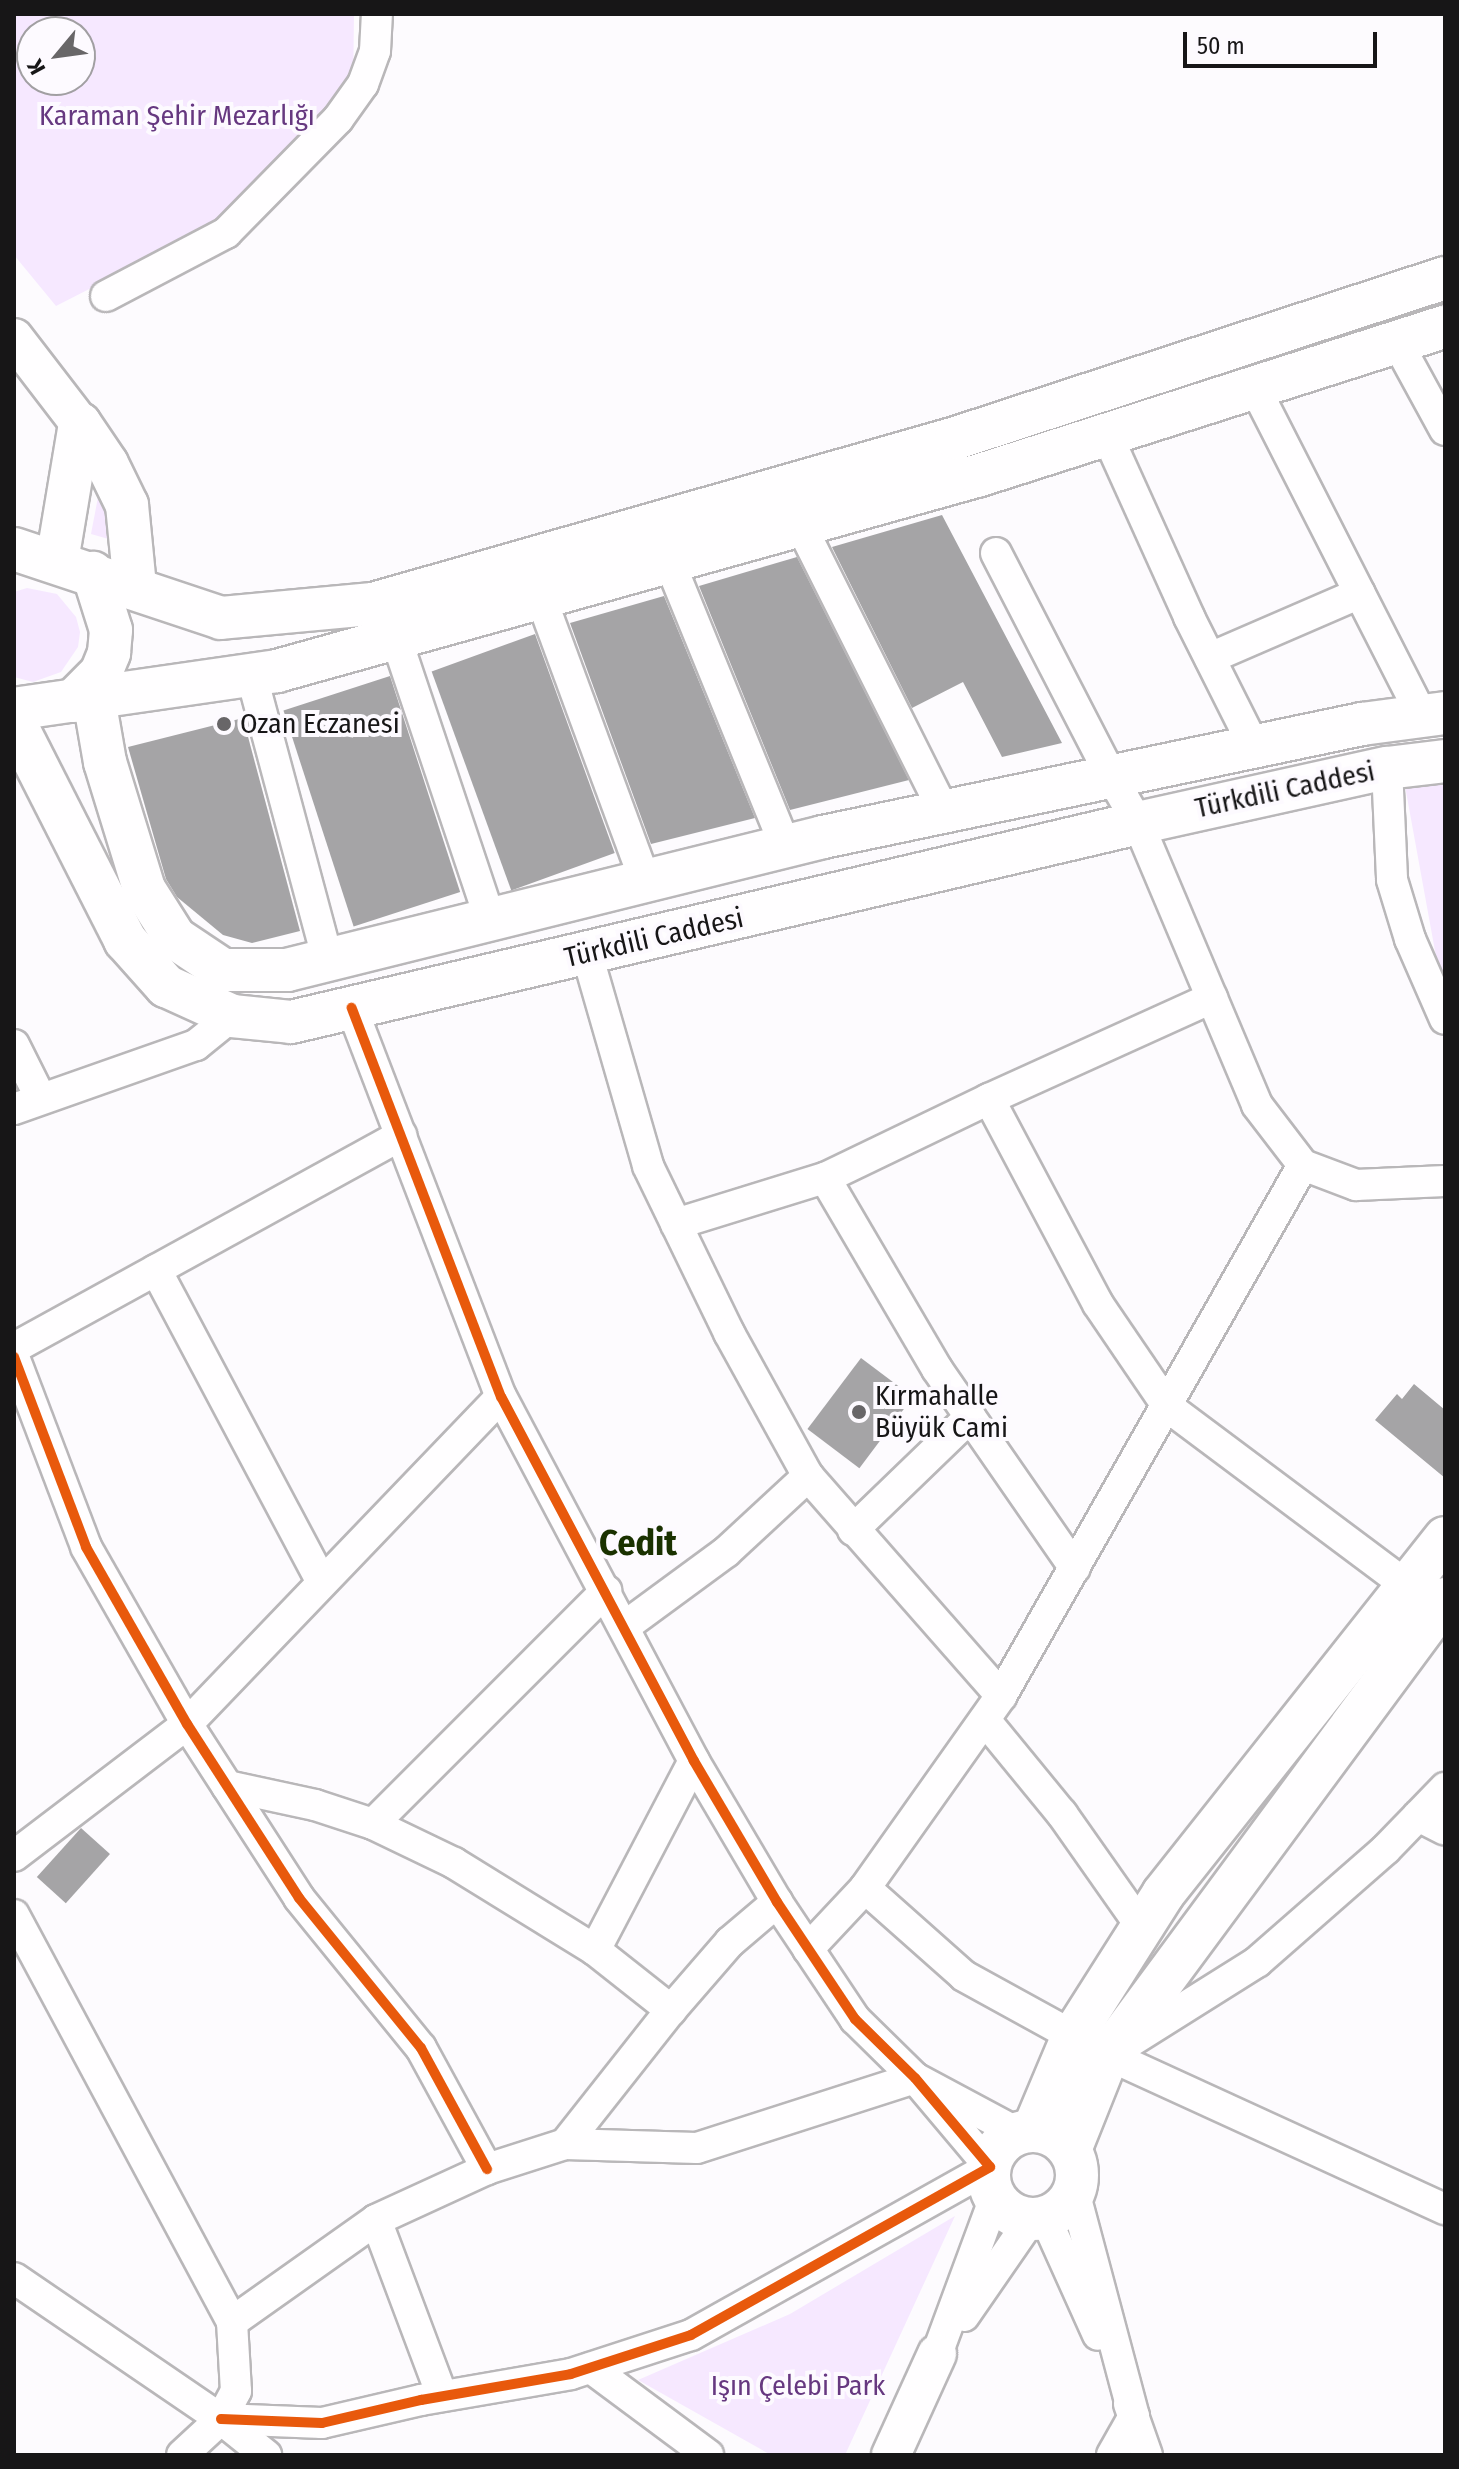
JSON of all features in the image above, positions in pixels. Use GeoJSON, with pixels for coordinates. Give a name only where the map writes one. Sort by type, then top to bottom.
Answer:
{"type":"FeatureCollection","features":[{"type":"Feature","properties":{"kind":"main road"},"geometry":{"type":"LineString","coordinates":[[44,560],[135,587],[221,618],[373,604],[956,438],[1445,278]]}},
{"type":"Feature","properties":{"kind":"main road"},"geometry":{"type":"LineString","coordinates":[[14,709],[252,677],[801,526],[1107,435],[1445,327]]}},
{"type":"Feature","properties":{"kind":"main road"},"geometry":{"type":"LineString","coordinates":[[80,424],[107,464],[127,505],[135,587]]}},
{"type":"Feature","properties":{"kind":"main road"},"geometry":{"type":"LineString","coordinates":[[44,560],[80,424]]}},
{"type":"Feature","properties":{"kind":"main road"},"geometry":{"type":"LineString","coordinates":[[44,560],[111,630],[109,653],[101,673],[83,700]]}},
{"type":"Feature","properties":{"kind":"main road","name":"Türkdili Caddesi"},"geometry":{"type":"LineString","coordinates":[[83,700],[144,889],[175,938],[223,970],[287,970],[785,845],[1362,724],[1434,715]]}},
{"type":"Feature","properties":{"kind":"main road","name":"Türkdili Caddesi"},"geometry":{"type":"LineString","coordinates":[[14,721],[125,940],[166,986],[232,1016],[291,1022],[1138,823],[1387,768],[1445,761]]}},
{"type":"Feature","properties":{"kind":"main road"},"geometry":{"type":"LineString","coordinates":[[1025,2132],[1426,1592],[1445,1538]]}},
{"type":"Feature","properties":{"kind":"main road"},"geometry":{"type":"LineString","coordinates":[[1055,2194],[1091,2046],[1142,1928],[1163,1894],[1426,1592]]}},
{"type":"Feature","properties":{"kind":"main road"},"geometry":{"type":"LineString","coordinates":[[1025,2132],[1048,2133],[1055,2194],[1005,2209],[992,2182],[1005,2141],[1025,2132]]}},
{"type":"Feature","properties":{"kind":"street"},"geometry":{"type":"LineString","coordinates":[[106,296],[226,233],[338,119],[363,84],[375,51],[377,14]]}},
{"type":"Feature","properties":{"kind":"street"},"geometry":{"type":"LineString","coordinates":[[14,338],[80,424]]}},
{"type":"Feature","properties":{"kind":"street"},"geometry":{"type":"LineString","coordinates":[[1397,342],[1445,430]]}},
{"type":"Feature","properties":{"kind":"street"},"geometry":{"type":"LineString","coordinates":[[1255,388],[1360,593],[1434,715]]}},
{"type":"Feature","properties":{"kind":"street"},"geometry":{"type":"LineString","coordinates":[[1107,435],[1254,746]]}},
{"type":"Feature","properties":{"kind":"street"},"geometry":{"type":"LineString","coordinates":[[801,526],[944,811]]}},
{"type":"Feature","properties":{"kind":"street"},"geometry":{"type":"LineString","coordinates":[[996,553],[1138,823],[1257,1105],[1303,1165],[1356,1185],[1445,1181]]}},
{"type":"Feature","properties":{"kind":"street"},"geometry":{"type":"LineString","coordinates":[[669,561],[785,845]]}},
{"type":"Feature","properties":{"kind":"street"},"geometry":{"type":"LineString","coordinates":[[1210,658],[1360,593]]}},
{"type":"Feature","properties":{"kind":"street"},"geometry":{"type":"LineString","coordinates":[[541,598],[645,881]]}},
{"type":"Feature","properties":{"kind":"street"},"geometry":{"type":"LineString","coordinates":[[396,638],[490,919]]}},
{"type":"Feature","properties":{"kind":"street"},"geometry":{"type":"LineString","coordinates":[[252,677],[328,960]]}},
{"type":"Feature","properties":{"kind":"street"},"geometry":{"type":"LineString","coordinates":[[1387,768],[1392,880],[1410,939],[1445,1019]]}},
{"type":"Feature","properties":{"kind":"street"},"geometry":{"type":"LineString","coordinates":[[587,954],[648,1166],[729,1333],[808,1476],[993,1708],[1142,1928]]}},
{"type":"Feature","properties":{"kind":"street"},"geometry":{"type":"LineString","coordinates":[[676,1224],[825,1178],[989,1099],[1212,998]]}},
{"type":"Feature","properties":{"kind":"street"},"geometry":{"type":"LineString","coordinates":[[352,1008],[501,1397],[694,1761],[777,1902],[855,2019],[915,2078],[992,2182]]}},
{"type":"Feature","properties":{"kind":"street"},"geometry":{"type":"LineString","coordinates":[[14,1045],[27,1104],[196,1045],[232,1016]]}},
{"type":"Feature","properties":{"kind":"street"},"geometry":{"type":"LineString","coordinates":[[989,1099],[1098,1304],[1168,1407],[1426,1592]]}},
{"type":"Feature","properties":{"kind":"street"},"geometry":{"type":"LineString","coordinates":[[14,1348],[401,1135]]}},
{"type":"Feature","properties":{"kind":"street"},"geometry":{"type":"LineString","coordinates":[[808,1949],[865,1888],[993,1708],[1168,1407],[1303,1165]]}},
{"type":"Feature","properties":{"kind":"street"},"geometry":{"type":"LineString","coordinates":[[825,1178],[937,1369],[1075,1568]]}},
{"type":"Feature","properties":{"kind":"street"},"geometry":{"type":"LineString","coordinates":[[156,1270],[322,1582]]}},
{"type":"Feature","properties":{"kind":"street"},"geometry":{"type":"LineString","coordinates":[[14,1357],[86,1547],[187,1724],[299,1898],[421,2048],[487,2169]]}},
{"type":"Feature","properties":{"kind":"street"},"geometry":{"type":"LineString","coordinates":[[14,1856],[187,1724],[501,1397]]}},
{"type":"Feature","properties":{"kind":"street"},"geometry":{"type":"LineString","coordinates":[[853,1530],[970,1417]]}},
{"type":"Feature","properties":{"kind":"street"},"geometry":{"type":"LineString","coordinates":[[624,1627],[726,1552],[808,1476]]}},
{"type":"Feature","properties":{"kind":"street"},"geometry":{"type":"LineString","coordinates":[[373,1824],[606,1591]]}},
{"type":"Feature","properties":{"kind":"street"},"geometry":{"type":"LineString","coordinates":[[595,1950],[694,1761]]}},
{"type":"Feature","properties":{"kind":"street"},"geometry":{"type":"LineString","coordinates":[[227,1786],[315,1805],[373,1824],[454,1863],[595,1950],[671,2010]]}},
{"type":"Feature","properties":{"kind":"street"},"geometry":{"type":"LineString","coordinates":[[1091,2046],[1257,1962],[1445,1788]]}},
{"type":"Feature","properties":{"kind":"street"},"geometry":{"type":"LineString","coordinates":[[1418,1816],[1445,1830]]}},
{"type":"Feature","properties":{"kind":"street"},"geometry":{"type":"LineString","coordinates":[[865,1888],[964,1976],[1091,2046],[1445,2209]]}},
{"type":"Feature","properties":{"kind":"street"},"geometry":{"type":"LineString","coordinates":[[565,2144],[671,2010],[730,1942],[777,1902]]}},
{"type":"Feature","properties":{"kind":"street"},"geometry":{"type":"LineString","coordinates":[[14,1915],[232,2322],[236,2391],[221,2419],[182,2455]]}},
{"type":"Feature","properties":{"kind":"street"},"geometry":{"type":"LineString","coordinates":[[232,2322],[376,2220],[487,2169],[565,2144],[697,2148],[915,2078],[1025,2132]]}},
{"type":"Feature","properties":{"kind":"street"},"geometry":{"type":"LineString","coordinates":[[221,2419],[322,2423],[442,2396],[591,2368],[691,2335],[902,2219],[992,2182]]}},
{"type":"Feature","properties":{"kind":"street"},"geometry":{"type":"LineString","coordinates":[[891,2455],[937,2354],[992,2182]]}},
{"type":"Feature","properties":{"kind":"street"},"geometry":{"type":"LineString","coordinates":[[937,2354],[1055,2194]]}},
{"type":"Feature","properties":{"kind":"street"},"geometry":{"type":"LineString","coordinates":[[1055,2194],[1147,2455]]}},
{"type":"Feature","properties":{"kind":"street"},"geometry":{"type":"LineString","coordinates":[[1055,2194],[1134,2416],[1112,2455]]}},
{"type":"Feature","properties":{"kind":"street"},"geometry":{"type":"LineString","coordinates":[[376,2220],[442,2396]]}},
{"type":"Feature","properties":{"kind":"street"},"geometry":{"type":"LineString","coordinates":[[14,2278],[221,2419],[266,2455]]}},
{"type":"Feature","properties":{"kind":"street"},"geometry":{"type":"LineString","coordinates":[[591,2368],[708,2455]]}},
{"type":"Feature","properties":{"kind":"green space","name":"Karaman Şehir Mezarlığı"},"geometry":{"type":"Polygon","coordinates":[[[14,14],[354,14],[353,93],[201,232],[56,306],[14,255],[14,14]]]}},
{"type":"Feature","properties":{"kind":"green space"},"geometry":{"type":"Polygon","coordinates":[[[102,476],[119,542],[91,534],[102,476]]]}},
{"type":"Feature","properties":{"kind":"green space"},"geometry":{"type":"Polygon","coordinates":[[[27,588],[57,594],[76,617],[80,632],[78,647],[61,672],[33,682],[14,677],[14,592],[27,588]]]}},
{"type":"Feature","properties":{"kind":"green space"},"geometry":{"type":"Polygon","coordinates":[[[1445,783],[1445,979],[1437,962],[1405,786],[1445,783]]]}},
{"type":"Feature","properties":{"kind":"green space","name":"Işın Çelebi Park"},"geometry":{"type":"Polygon","coordinates":[[[955,2216],[845,2455],[771,2455],[638,2380],[790,2314],[955,2216]]]}},
{"type":"Feature","properties":{"kind":"building"},"geometry":{"type":"Polygon","coordinates":[[[942,515],[1062,743],[1002,757],[963,682],[912,708],[832,547],[942,515]]]}},
{"type":"Feature","properties":{"kind":"building"},"geometry":{"type":"Polygon","coordinates":[[[797,557],[909,780],[790,810],[699,586],[797,557]]]}},
{"type":"Feature","properties":{"kind":"building"},"geometry":{"type":"Polygon","coordinates":[[[664,596],[755,818],[651,844],[570,623],[664,596]]]}},
{"type":"Feature","properties":{"kind":"building"},"geometry":{"type":"Polygon","coordinates":[[[535,634],[615,853],[511,891],[432,672],[535,634]]]}},
{"type":"Feature","properties":{"kind":"building"},"geometry":{"type":"Polygon","coordinates":[[[390,676],[460,892],[354,926],[283,711],[390,676]]]}},
{"type":"Feature","properties":{"kind":"building"},"geometry":{"type":"Polygon","coordinates":[[[243,718],[300,931],[252,943],[223,935],[177,897],[166,879],[128,747],[243,718]]]}},
{"type":"Feature","properties":{"kind":"building","name":"Kırmahalle Büyük Cami"},"geometry":{"type":"Polygon","coordinates":[[[861,1358],[913,1397],[859,1468],[807,1429],[861,1358]]]}},
{"type":"Feature","properties":{"kind":"building"},"geometry":{"type":"Polygon","coordinates":[[[1414,1384],[1445,1410],[1445,1478],[1375,1420],[1397,1394],[1402,1399],[1414,1384]]]}},
{"type":"Feature","properties":{"kind":"building"},"geometry":{"type":"Polygon","coordinates":[[[81,1828],[110,1854],[66,1903],[37,1877],[81,1828]]]}},
{"type":"Feature","properties":{"kind":"cycle path"},"geometry":{"type":"LineString","coordinates":[[221,2419],[322,2423],[421,2400],[571,2374],[691,2335],[990,2167],[915,2078],[855,2019],[777,1902],[694,1761],[501,1397],[352,1008]]}},
{"type":"Feature","properties":{"kind":"cycle path"},"geometry":{"type":"LineString","coordinates":[[14,1357],[86,1547],[187,1724],[299,1898],[421,2048],[487,2169]]}},
{"type":"Feature","properties":{"kind":"place","name":"Ozan Eczanesi"},"geometry":{"type":"Point","coordinates":[224,724]}},
{"type":"Feature","properties":{"kind":"place","name":"Kırmahalle Büyük Cami"},"geometry":{"type":"Point","coordinates":[859,1412]}},
{"type":"Feature","properties":{"kind":"district","name":"Cedit"},"geometry":{"type":"Point","coordinates":[638,1544]}}]}
